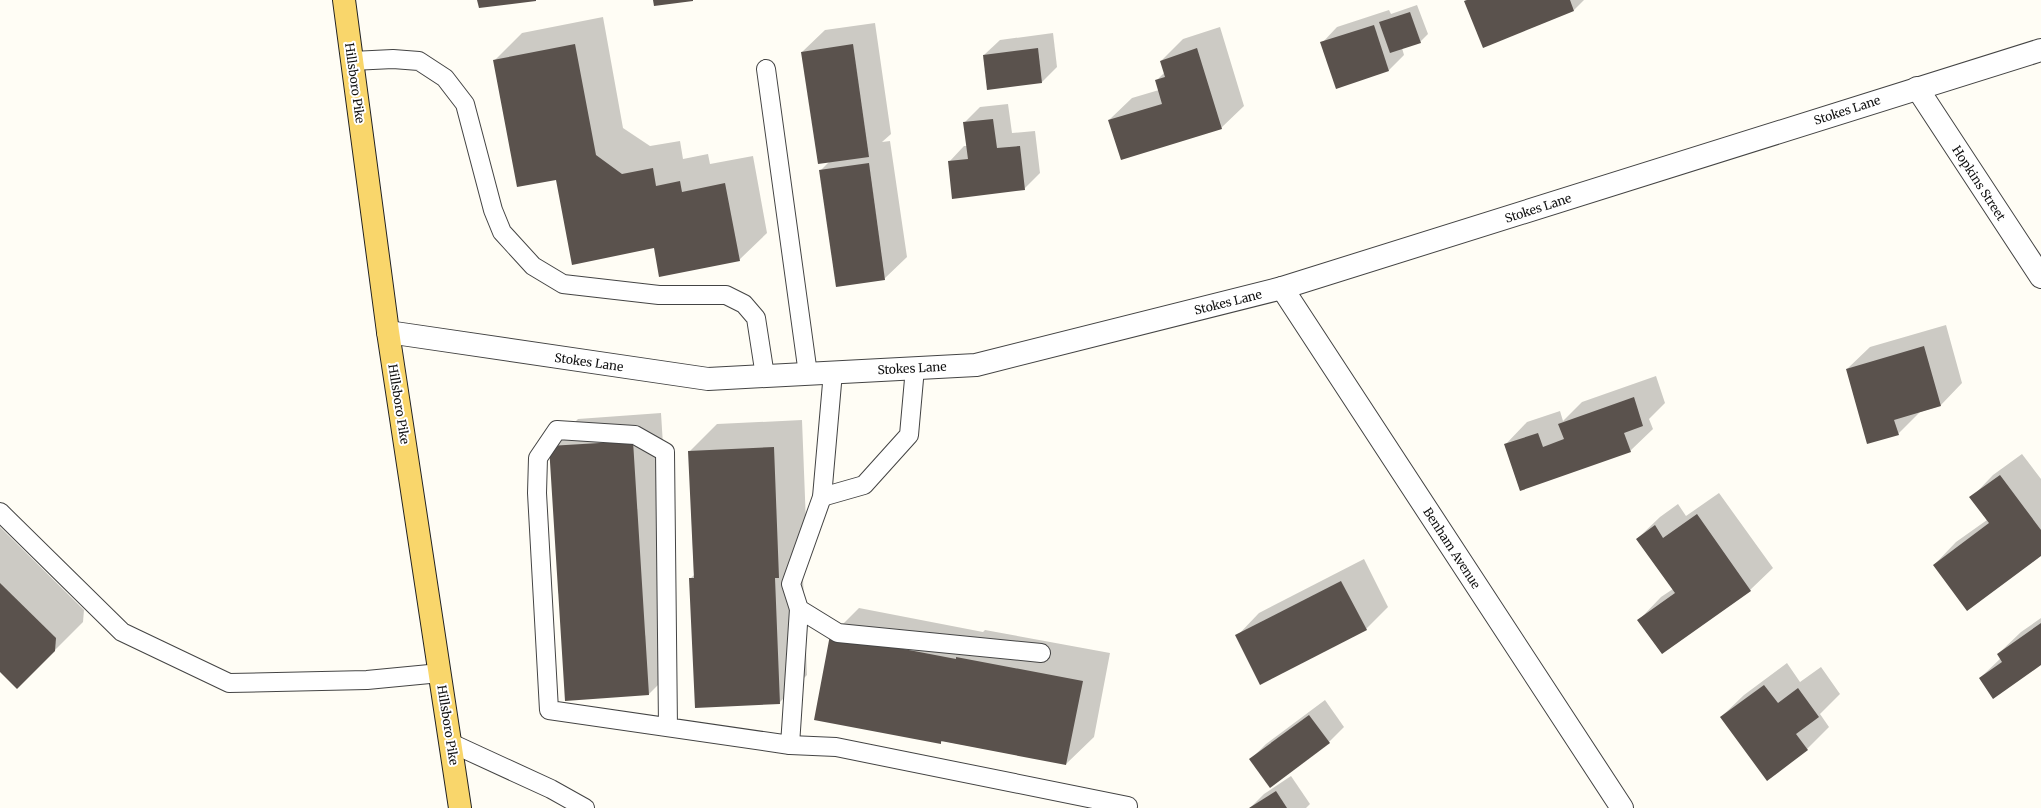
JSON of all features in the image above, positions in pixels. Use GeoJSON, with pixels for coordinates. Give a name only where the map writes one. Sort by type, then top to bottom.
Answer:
{"type":"FeatureCollection","features":[{"type":"Feature","properties":{"kind":"main road","name":"Hillsboro Pike"},"geometry":{"type":"LineString","coordinates":[[344,0],[388,332],[460,808]]}},
{"type":"Feature","properties":{"kind":"street","name":"Stokes Lane"},"geometry":{"type":"LineString","coordinates":[[388,332],[708,379],[976,365],[1282,288],[2041,50]]}},
{"type":"Feature","properties":{"kind":"street","name":"Hopkins Street"},"geometry":{"type":"LineString","coordinates":[[1917,88],[2041,277]]}},
{"type":"Feature","properties":{"kind":"street","name":"Benham Avenue"},"geometry":{"type":"LineString","coordinates":[[1282,288],[1622,808]]}},
{"type":"Feature","properties":{"kind":"lane"},"geometry":{"type":"LineString","coordinates":[[352,61],[393,59],[419,61],[445,78],[465,104],[493,210],[502,232],[533,266],[563,284],[659,295],[726,295],[744,304],[756,318],[765,376]]}},
{"type":"Feature","properties":{"kind":"lane"},"geometry":{"type":"LineString","coordinates":[[766,68],[808,374]]}},
{"type":"Feature","properties":{"kind":"lane"},"geometry":{"type":"LineString","coordinates":[[822,497],[864,485],[909,435],[915,368]]}},
{"type":"Feature","properties":{"kind":"lane"},"geometry":{"type":"LineString","coordinates":[[790,745],[799,609],[791,584],[822,497],[832,372]]}},
{"type":"Feature","properties":{"kind":"lane"},"geometry":{"type":"LineString","coordinates":[[668,727],[665,452],[635,435],[557,430],[538,458],[537,493],[549,710],[790,745],[836,747],[1128,806]]}},
{"type":"Feature","properties":{"kind":"lane"},"geometry":{"type":"LineString","coordinates":[[0,512],[122,632],[229,683],[367,680],[440,673]]}},
{"type":"Feature","properties":{"kind":"lane"},"geometry":{"type":"LineString","coordinates":[[799,609],[838,633],[1041,653]]}},
{"type":"Feature","properties":{"kind":"lane"},"geometry":{"type":"LineString","coordinates":[[451,743],[551,789],[585,808]]}},
{"type":"Feature","properties":{"kind":"building"},"geometry":{"type":"Polygon","coordinates":[[[477,0],[536,0],[536,1],[479,8],[477,0]]]}},
{"type":"Feature","properties":{"kind":"building"},"geometry":{"type":"Polygon","coordinates":[[[653,0],[693,0],[693,1],[654,6],[653,0]]]}},
{"type":"Feature","properties":{"kind":"building"},"geometry":{"type":"Polygon","coordinates":[[[1570,0],[1574,11],[1483,48],[1464,1],[1570,0]]]}},
{"type":"Feature","properties":{"kind":"building"},"geometry":{"type":"Polygon","coordinates":[[[1410,12],[1421,43],[1390,53],[1379,22],[1410,12]]]}},
{"type":"Feature","properties":{"kind":"building"},"geometry":{"type":"Polygon","coordinates":[[[1374,25],[1389,71],[1336,89],[1320,42],[1374,25]]]}},
{"type":"Feature","properties":{"kind":"building"},"geometry":{"type":"Polygon","coordinates":[[[575,44],[596,155],[622,174],[653,168],[656,186],[680,181],[682,192],[725,183],[740,261],[659,277],[654,248],[572,265],[556,180],[517,187],[493,60],[575,44]]]}},
{"type":"Feature","properties":{"kind":"building"},"geometry":{"type":"Polygon","coordinates":[[[853,44],[869,157],[818,164],[801,52],[853,44]]]}},
{"type":"Feature","properties":{"kind":"building"},"geometry":{"type":"Polygon","coordinates":[[[1038,48],[1042,83],[987,90],[983,55],[1038,48]]]}},
{"type":"Feature","properties":{"kind":"building"},"geometry":{"type":"Polygon","coordinates":[[[1197,48],[1222,129],[1121,160],[1108,120],[1162,104],[1155,80],[1165,77],[1160,61],[1197,48]]]}},
{"type":"Feature","properties":{"kind":"building"},"geometry":{"type":"Polygon","coordinates":[[[993,119],[997,148],[1020,146],[1025,190],[952,199],[948,161],[968,159],[963,122],[993,119]]]}},
{"type":"Feature","properties":{"kind":"building"},"geometry":{"type":"Polygon","coordinates":[[[869,163],[885,280],[836,287],[819,170],[869,163]]]}},
{"type":"Feature","properties":{"kind":"building"},"geometry":{"type":"Polygon","coordinates":[[[1924,346],[1941,406],[1894,420],[1899,435],[1867,444],[1846,369],[1924,346]]]}},
{"type":"Feature","properties":{"kind":"building"},"geometry":{"type":"Polygon","coordinates":[[[1634,397],[1643,426],[1624,433],[1631,452],[1520,491],[1504,444],[1538,433],[1543,447],[1564,439],[1558,424],[1634,397]]]}},
{"type":"Feature","properties":{"kind":"building"},"geometry":{"type":"Polygon","coordinates":[[[633,441],[649,695],[565,701],[549,446],[633,441]]]}},
{"type":"Feature","properties":{"kind":"building"},"geometry":{"type":"Polygon","coordinates":[[[774,447],[779,578],[775,578],[780,704],[695,708],[689,578],[694,578],[688,451],[774,447]]]}},
{"type":"Feature","properties":{"kind":"building"},"geometry":{"type":"Polygon","coordinates":[[[2000,475],[2041,530],[2041,556],[1967,611],[1933,565],[1989,523],[1969,497],[2000,475]]]}},
{"type":"Feature","properties":{"kind":"building"},"geometry":{"type":"Polygon","coordinates":[[[1697,514],[1751,591],[1662,654],[1637,620],[1675,593],[1636,539],[1655,525],[1663,538],[1697,514]]]}},
{"type":"Feature","properties":{"kind":"building"},"geometry":{"type":"Polygon","coordinates":[[[1341,581],[1367,630],[1260,685],[1235,635],[1341,581]]]}},
{"type":"Feature","properties":{"kind":"building"},"geometry":{"type":"Polygon","coordinates":[[[0,583],[56,638],[55,651],[17,689],[0,672],[0,583]]]}},
{"type":"Feature","properties":{"kind":"building"},"geometry":{"type":"Polygon","coordinates":[[[2041,623],[2041,665],[1993,699],[1979,678],[2002,662],[1997,654],[2041,623]]]}},
{"type":"Feature","properties":{"kind":"building"},"geometry":{"type":"Polygon","coordinates":[[[830,635],[1083,681],[1066,765],[941,741],[941,744],[814,720],[830,635]]]}},
{"type":"Feature","properties":{"kind":"building"},"geometry":{"type":"Polygon","coordinates":[[[1764,685],[1778,703],[1798,688],[1819,717],[1796,734],[1808,750],[1767,781],[1720,717],[1764,685]]]}},
{"type":"Feature","properties":{"kind":"building"},"geometry":{"type":"Polygon","coordinates":[[[1309,715],[1330,743],[1270,788],[1249,759],[1309,715]]]}},
{"type":"Feature","properties":{"kind":"building"},"geometry":{"type":"Polygon","coordinates":[[[1276,791],[1287,808],[1249,808],[1276,791]]]}}]}
